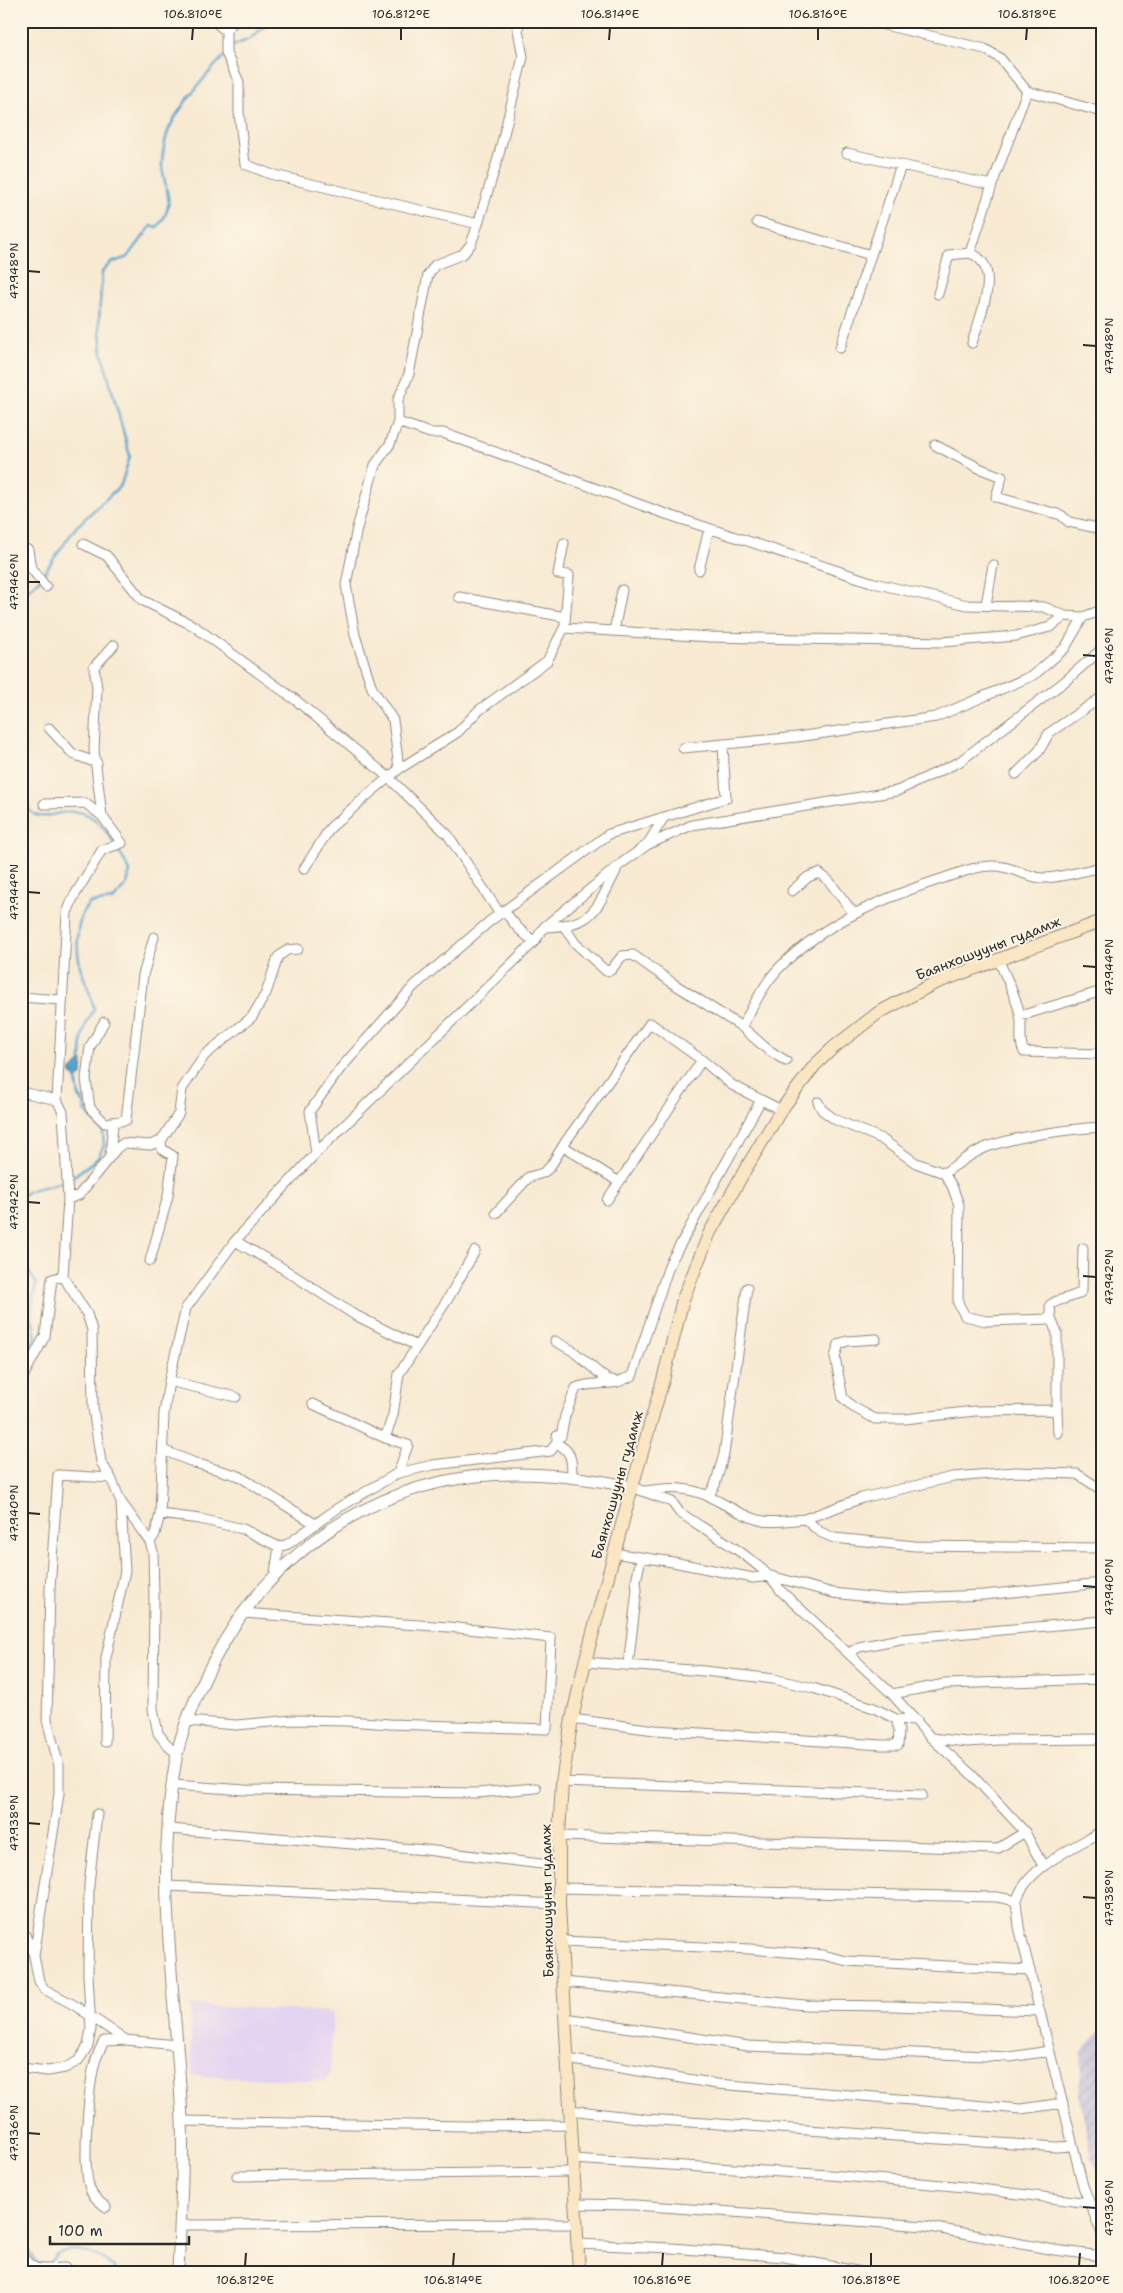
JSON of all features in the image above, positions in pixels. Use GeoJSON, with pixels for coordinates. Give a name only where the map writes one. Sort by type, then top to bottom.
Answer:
{"type":"FeatureCollection","features":[{"type":"Feature","properties":{"kind":"main road","name":"Баянхошууны гудамж"},"geometry":{"type":"LineString","coordinates":[[579,2272],[559,1904],[558,1866],[562,1782],[572,1719],[585,1662],[614,1554],[638,1489],[683,1299],[710,1232],[781,1110],[808,1074],[827,1054],[878,1013],[934,984],[1102,921]]}},
{"type":"Feature","properties":{"kind":"street"},"geometry":{"type":"LineString","coordinates":[[214,21],[226,31]]}},
{"type":"Feature","properties":{"kind":"street"},"geometry":{"type":"LineString","coordinates":[[234,21],[226,31],[226,53],[239,82],[239,112],[245,164],[270,174],[478,224]]}},
{"type":"Feature","properties":{"kind":"street"},"geometry":{"type":"LineString","coordinates":[[399,769],[393,720],[372,688],[355,635],[346,585],[357,528],[375,465],[390,444],[398,422],[398,400],[409,374],[428,275],[435,265],[463,254],[471,244],[478,224],[498,158],[523,57],[518,30],[520,21]]}},
{"type":"Feature","properties":{"kind":"street"},"geometry":{"type":"LineString","coordinates":[[868,21],[984,49],[1000,58],[1027,91],[1102,112]]}},
{"type":"Feature","properties":{"kind":"street"},"geometry":{"type":"LineString","coordinates":[[970,253],[992,185],[1027,91]]}},
{"type":"Feature","properties":{"kind":"street"},"geometry":{"type":"LineString","coordinates":[[847,153],[992,185]]}},
{"type":"Feature","properties":{"kind":"street"},"geometry":{"type":"LineString","coordinates":[[840,348],[901,165]]}},
{"type":"Feature","properties":{"kind":"street"},"geometry":{"type":"LineString","coordinates":[[757,222],[871,255]]}},
{"type":"Feature","properties":{"kind":"street"},"geometry":{"type":"LineString","coordinates":[[938,294],[949,255],[970,253],[978,256],[986,266],[989,282],[972,343]]}},
{"type":"Feature","properties":{"kind":"street"},"geometry":{"type":"LineString","coordinates":[[398,422],[430,434],[443,434],[709,529],[874,583],[967,605],[1044,607],[1064,616],[1083,617],[1102,610]]}},
{"type":"Feature","properties":{"kind":"street"},"geometry":{"type":"LineString","coordinates":[[935,445],[981,469],[1002,477],[996,497],[1061,515],[1070,522],[1102,529]]}},
{"type":"Feature","properties":{"kind":"street"},"geometry":{"type":"LineString","coordinates":[[699,570],[709,529]]}},
{"type":"Feature","properties":{"kind":"street"},"geometry":{"type":"LineString","coordinates":[[304,869],[330,828],[388,777],[458,732],[478,711],[547,661],[564,628],[569,575],[558,574],[564,543]]}},
{"type":"Feature","properties":{"kind":"street"},"geometry":{"type":"LineString","coordinates":[[83,544],[107,556],[142,600],[194,626],[297,702],[388,777],[448,835],[502,912],[534,942]]}},
{"type":"Feature","properties":{"kind":"street"},"geometry":{"type":"LineString","coordinates":[[21,549],[28,550],[31,568],[45,586]]}},
{"type":"Feature","properties":{"kind":"street"},"geometry":{"type":"LineString","coordinates":[[986,606],[993,566]]}},
{"type":"Feature","properties":{"kind":"street"},"geometry":{"type":"LineString","coordinates":[[614,631],[622,590]]}},
{"type":"Feature","properties":{"kind":"street"},"geometry":{"type":"LineString","coordinates":[[459,596],[565,617]]}},
{"type":"Feature","properties":{"kind":"street"},"geometry":{"type":"LineString","coordinates":[[564,628],[711,638],[942,642],[1016,636],[1050,626],[1064,616]]}},
{"type":"Feature","properties":{"kind":"street"},"geometry":{"type":"LineString","coordinates":[[683,748],[722,746],[936,717],[1034,675],[1065,648],[1083,617]]}},
{"type":"Feature","properties":{"kind":"street"},"geometry":{"type":"LineString","coordinates":[[102,816],[94,750],[97,688],[94,667],[114,645]]}},
{"type":"Feature","properties":{"kind":"street"},"geometry":{"type":"LineString","coordinates":[[150,1542],[155,1534],[160,1514],[164,1413],[169,1381],[186,1308],[235,1241],[316,1153],[534,942],[544,927],[646,845],[692,824],[897,791],[959,762],[1064,682],[1102,649]]}},
{"type":"Feature","properties":{"kind":"street"},"geometry":{"type":"LineString","coordinates":[[1016,774],[1039,751],[1049,733],[1102,697]]}},
{"type":"Feature","properties":{"kind":"street"},"geometry":{"type":"LineString","coordinates":[[49,728],[73,754],[96,763]]}},
{"type":"Feature","properties":{"kind":"street"},"geometry":{"type":"LineString","coordinates":[[316,1153],[310,1111],[340,1068],[414,986],[502,912],[609,834],[726,798],[722,746]]}},
{"type":"Feature","properties":{"kind":"street"},"geometry":{"type":"LineString","coordinates":[[44,804],[85,803],[102,816],[122,843],[102,850],[73,898],[67,913],[57,1100],[63,1112],[68,1195],[63,1276],[87,1314],[92,1330],[93,1408],[101,1462],[111,1478],[121,1502],[150,1542],[153,1552],[153,1709],[158,1733],[168,1746],[178,1754]]}},
{"type":"Feature","properties":{"kind":"street"},"geometry":{"type":"LineString","coordinates":[[646,845],[664,817]]}},
{"type":"Feature","properties":{"kind":"street"},"geometry":{"type":"LineString","coordinates":[[544,927],[564,926],[583,921],[596,911],[618,866]]}},
{"type":"Feature","properties":{"kind":"street"},"geometry":{"type":"LineString","coordinates":[[742,1026],[759,995],[780,967],[804,946],[854,914],[902,892],[970,870],[994,866],[1043,878],[1102,867]]}},
{"type":"Feature","properties":{"kind":"street"},"geometry":{"type":"LineString","coordinates":[[792,891],[808,877],[819,873],[829,881],[854,914]]}},
{"type":"Feature","properties":{"kind":"street"},"geometry":{"type":"LineString","coordinates":[[564,926],[575,943],[606,971],[611,970],[622,956],[633,955],[674,984],[742,1026],[767,1050],[786,1061]]}},
{"type":"Feature","properties":{"kind":"street"},"geometry":{"type":"LineString","coordinates":[[104,1022],[90,1046],[86,1079],[90,1108],[105,1123],[113,1123],[126,1120],[142,984],[154,937]]}},
{"type":"Feature","properties":{"kind":"street"},"geometry":{"type":"LineString","coordinates":[[68,1195],[79,1194],[124,1143],[150,1145],[161,1141],[179,1113],[182,1089],[205,1054],[252,1017],[266,993],[278,957],[288,950],[298,949]]}},
{"type":"Feature","properties":{"kind":"street"},"geometry":{"type":"LineString","coordinates":[[998,959],[1014,994],[1020,1016],[1021,1047],[1024,1052],[1102,1054]]}},
{"type":"Feature","properties":{"kind":"street"},"geometry":{"type":"LineString","coordinates":[[1020,1016],[1102,991]]}},
{"type":"Feature","properties":{"kind":"street"},"geometry":{"type":"LineString","coordinates":[[21,997],[61,1000]]}},
{"type":"Feature","properties":{"kind":"street"},"geometry":{"type":"LineString","coordinates":[[496,1213],[529,1177],[550,1168],[563,1146],[650,1023],[702,1060],[732,1085],[781,1110]]}},
{"type":"Feature","properties":{"kind":"street"},"geometry":{"type":"LineString","coordinates":[[607,1200],[702,1060]]}},
{"type":"Feature","properties":{"kind":"street"},"geometry":{"type":"LineString","coordinates":[[21,1092],[57,1100]]}},
{"type":"Feature","properties":{"kind":"street"},"geometry":{"type":"LineString","coordinates":[[160,1514],[200,1519],[243,1529],[279,1547],[288,1544],[315,1524],[398,1473],[433,1465],[551,1451],[556,1443],[557,1436],[561,1436],[565,1416],[576,1388],[583,1384],[607,1385],[632,1376],[670,1263],[761,1100]]}},
{"type":"Feature","properties":{"kind":"street"},"geometry":{"type":"LineString","coordinates":[[818,1102],[822,1110],[836,1120],[880,1138],[916,1163],[944,1173],[960,1205],[958,1303],[965,1316],[986,1321],[1051,1319]]}},
{"type":"Feature","properties":{"kind":"street"},"geometry":{"type":"LineString","coordinates":[[110,1157],[113,1123]]}},
{"type":"Feature","properties":{"kind":"street"},"geometry":{"type":"LineString","coordinates":[[944,1173],[971,1154],[988,1147],[1033,1137],[1102,1127]]}},
{"type":"Feature","properties":{"kind":"street"},"geometry":{"type":"LineString","coordinates":[[150,1261],[168,1196],[173,1156],[162,1149],[161,1141]]}},
{"type":"Feature","properties":{"kind":"street"},"geometry":{"type":"LineString","coordinates":[[563,1146],[619,1182]]}},
{"type":"Feature","properties":{"kind":"street"},"geometry":{"type":"LineString","coordinates":[[235,1241],[279,1266],[353,1314],[417,1346]]}},
{"type":"Feature","properties":{"kind":"street"},"geometry":{"type":"LineString","coordinates":[[1058,1432],[1057,1333],[1051,1319],[1050,1305],[1067,1296],[1077,1295],[1082,1291],[1083,1248]]}},
{"type":"Feature","properties":{"kind":"street"},"geometry":{"type":"LineString","coordinates":[[385,1438],[393,1414],[399,1374],[449,1298],[474,1251]]}},
{"type":"Feature","properties":{"kind":"street"},"geometry":{"type":"LineString","coordinates":[[21,1380],[45,1336],[52,1278],[63,1276]]}},
{"type":"Feature","properties":{"kind":"street"},"geometry":{"type":"LineString","coordinates":[[708,1496],[715,1485],[724,1454],[747,1288]]}},
{"type":"Feature","properties":{"kind":"street"},"geometry":{"type":"LineString","coordinates":[[876,1339],[847,1341],[839,1344],[835,1357],[842,1398],[853,1407],[875,1419],[905,1419],[975,1411],[1057,1410]]}},
{"type":"Feature","properties":{"kind":"street"},"geometry":{"type":"LineString","coordinates":[[555,1341],[573,1351],[606,1378],[618,1382]]}},
{"type":"Feature","properties":{"kind":"street"},"geometry":{"type":"LineString","coordinates":[[169,1381],[236,1397]]}},
{"type":"Feature","properties":{"kind":"street"},"geometry":{"type":"LineString","coordinates":[[313,1404],[385,1438],[408,1445],[398,1473]]}},
{"type":"Feature","properties":{"kind":"street"},"geometry":{"type":"LineString","coordinates":[[556,1443],[564,1447],[572,1458],[572,1476]]}},
{"type":"Feature","properties":{"kind":"street"},"geometry":{"type":"LineString","coordinates":[[163,1450],[195,1463],[239,1476],[315,1524]]}},
{"type":"Feature","properties":{"kind":"street"},"geometry":{"type":"LineString","coordinates":[[638,1489],[670,1487],[708,1496],[752,1518],[765,1521],[805,1519],[862,1498],[953,1478],[1022,1472],[1076,1474],[1102,1490]]}},
{"type":"Feature","properties":{"kind":"street"},"geometry":{"type":"LineString","coordinates":[[178,2272],[182,2121],[168,1886],[169,1829],[178,1754],[187,1722],[206,1674],[242,1613],[275,1573],[309,1544],[346,1520],[412,1490],[448,1480],[488,1474],[534,1473],[572,1476],[638,1489],[672,1502],[679,1512],[757,1564],[771,1576],[781,1591],[892,1694],[931,1738],[971,1774],[1025,1832],[1044,1866]]}},
{"type":"Feature","properties":{"kind":"street"},"geometry":{"type":"LineString","coordinates":[[34,1956],[59,1794],[59,1766],[47,1720],[50,1589],[58,1475],[111,1478]]}},
{"type":"Feature","properties":{"kind":"street"},"geometry":{"type":"LineString","coordinates":[[105,1742],[106,1658],[125,1571],[121,1502]]}},
{"type":"Feature","properties":{"kind":"street"},"geometry":{"type":"LineString","coordinates":[[805,1519],[820,1532],[834,1538],[915,1546],[1102,1548]]}},
{"type":"Feature","properties":{"kind":"street"},"geometry":{"type":"LineString","coordinates":[[275,1573],[279,1547]]}},
{"type":"Feature","properties":{"kind":"street"},"geometry":{"type":"LineString","coordinates":[[614,1554],[673,1562],[753,1578],[771,1576],[833,1593],[888,1599],[983,1595],[1102,1583]]}},
{"type":"Feature","properties":{"kind":"street"},"geometry":{"type":"LineString","coordinates":[[628,1666],[637,1590],[636,1581],[641,1558]]}},
{"type":"Feature","properties":{"kind":"street"},"geometry":{"type":"LineString","coordinates":[[187,1722],[236,1725],[293,1720],[547,1728],[551,1638],[449,1628],[242,1613]]}},
{"type":"Feature","properties":{"kind":"street"},"geometry":{"type":"LineString","coordinates":[[849,1653],[859,1647],[900,1638],[1102,1621]]}},
{"type":"Feature","properties":{"kind":"street"},"geometry":{"type":"LineString","coordinates":[[585,1662],[704,1671],[774,1679],[813,1688],[874,1708],[896,1719],[917,1720]]}},
{"type":"Feature","properties":{"kind":"street"},"geometry":{"type":"LineString","coordinates":[[892,1694],[945,1684],[1102,1679]]}},
{"type":"Feature","properties":{"kind":"street"},"geometry":{"type":"LineString","coordinates":[[572,1719],[655,1730],[898,1745],[899,1731],[896,1719]]}},
{"type":"Feature","properties":{"kind":"street"},"geometry":{"type":"LineString","coordinates":[[931,1738],[967,1742],[1102,1739]]}},
{"type":"Feature","properties":{"kind":"street"},"geometry":{"type":"LineString","coordinates":[[562,1782],[922,1795]]}},
{"type":"Feature","properties":{"kind":"street"},"geometry":{"type":"LineString","coordinates":[[174,1784],[245,1790],[477,1794],[536,1788]]}},
{"type":"Feature","properties":{"kind":"street"},"geometry":{"type":"LineString","coordinates":[[21,2068],[48,2071],[65,2068],[78,2061],[88,2046],[90,2016],[88,1884],[96,1814]]}},
{"type":"Feature","properties":{"kind":"street"},"geometry":{"type":"LineString","coordinates":[[169,1829],[426,1850],[558,1866]]}},
{"type":"Feature","properties":{"kind":"street"},"geometry":{"type":"LineString","coordinates":[[1102,1830],[1044,1866],[1025,1882],[1017,1901],[1019,1926],[1072,2146],[1083,2186],[1102,2234]]}},
{"type":"Feature","properties":{"kind":"street"},"geometry":{"type":"LineString","coordinates":[[559,1836],[997,1849],[1025,1832]]}},
{"type":"Feature","properties":{"kind":"street"},"geometry":{"type":"LineString","coordinates":[[168,1886],[559,1904]]}},
{"type":"Feature","properties":{"kind":"street"},"geometry":{"type":"LineString","coordinates":[[559,1888],[997,1897],[1017,1901]]}},
{"type":"Feature","properties":{"kind":"street"},"geometry":{"type":"LineString","coordinates":[[21,1933],[25,1935],[34,1956],[39,1982],[44,1989],[126,2040]]}},
{"type":"Feature","properties":{"kind":"street"},"geometry":{"type":"LineString","coordinates":[[562,1941],[750,1949],[823,1954],[847,1961],[1030,1970]]}},
{"type":"Feature","properties":{"kind":"street"},"geometry":{"type":"LineString","coordinates":[[563,1982],[805,2005],[1040,2010]]}},
{"type":"Feature","properties":{"kind":"street"},"geometry":{"type":"LineString","coordinates":[[565,2018],[748,2046],[1010,2057],[1049,2051]]}},
{"type":"Feature","properties":{"kind":"street"},"geometry":{"type":"LineString","coordinates":[[106,2207],[91,2193],[86,2150],[91,2080],[99,2050],[104,2041],[126,2040],[176,2045]]}},
{"type":"Feature","properties":{"kind":"street"},"geometry":{"type":"LineString","coordinates":[[567,2059],[717,2084],[1021,2109],[1063,2103]]}},
{"type":"Feature","properties":{"kind":"street"},"geometry":{"type":"LineString","coordinates":[[570,2110],[646,2119],[1056,2148],[1072,2146]]}},
{"type":"Feature","properties":{"kind":"street"},"geometry":{"type":"LineString","coordinates":[[182,2121],[467,2126],[571,2125]]}},
{"type":"Feature","properties":{"kind":"street"},"geometry":{"type":"LineString","coordinates":[[572,2159],[850,2177],[974,2188],[1090,2203]]}},
{"type":"Feature","properties":{"kind":"street"},"geometry":{"type":"LineString","coordinates":[[237,2176],[573,2172]]}},
{"type":"Feature","properties":{"kind":"street"},"geometry":{"type":"LineString","coordinates":[[574,2204],[635,2205],[925,2226],[1054,2250],[1102,2256]]}},
{"type":"Feature","properties":{"kind":"street"},"geometry":{"type":"LineString","coordinates":[[180,2226],[575,2224]]}},
{"type":"Feature","properties":{"kind":"street"},"geometry":{"type":"LineString","coordinates":[[577,2244],[671,2248],[785,2257],[861,2272]]}},
{"type":"Feature","properties":{"kind":"street"},"geometry":{"type":"LineString","coordinates":[[21,2254],[27,2262],[43,2271],[65,2268],[68,2272]]}},
{"type":"Feature","properties":{"kind":"shaded area"},"geometry":{"type":"Polygon","coordinates":[[[190,2005],[333,2012],[330,2077],[327,2077],[326,2081],[192,2076],[190,2005]]]}},
{"type":"Feature","properties":{"kind":"shaded area"},"geometry":{"type":"Polygon","coordinates":[[[1102,2029],[1102,2180],[1092,2158],[1079,2095],[1082,2051],[1102,2029]]]}},
{"type":"Feature","properties":{"kind":"water"},"geometry":{"type":"Polygon","coordinates":[[[83,1060],[82,1076],[76,1079],[70,1073],[71,1070],[83,1060]]]}},
{"type":"Feature","properties":{"kind":"waterway"},"geometry":{"type":"LineString","coordinates":[[229,50],[232,46],[250,39],[270,21]]}},
{"type":"Feature","properties":{"kind":"waterway"},"geometry":{"type":"LineString","coordinates":[[21,596],[39,580],[76,527],[121,485],[130,456],[102,354],[99,320],[102,272],[111,263],[128,257],[151,226],[157,227],[163,219],[167,211],[168,197],[162,162],[169,129],[190,95],[224,56]]}},
{"type":"Feature","properties":{"kind":"waterway"},"geometry":{"type":"LineString","coordinates":[[21,789],[26,804],[32,813],[39,816],[77,812],[88,815],[95,820],[112,840],[130,871],[127,884],[113,900],[90,903],[85,909],[79,924],[77,941],[80,966],[92,998],[94,1010],[83,1034],[81,1061]]}},
{"type":"Feature","properties":{"kind":"waterway"},"geometry":{"type":"LineString","coordinates":[[21,1196],[31,1190],[67,1181],[98,1158],[104,1145],[103,1132],[85,1110],[84,1103],[79,1096],[76,1079]]}},
{"type":"Feature","properties":{"kind":"waterway"},"geometry":{"type":"LineString","coordinates":[[21,1259],[36,1283],[31,1312],[36,1337],[21,1359]]}},
{"type":"Feature","properties":{"kind":"waterway"},"geometry":{"type":"LineString","coordinates":[[21,2239],[38,2265]]}},
{"type":"Feature","properties":{"kind":"waterway"},"geometry":{"type":"LineString","coordinates":[[49,2265],[55,2257],[71,2250],[89,2253],[98,2257],[114,2267],[114,2272]]}}]}
